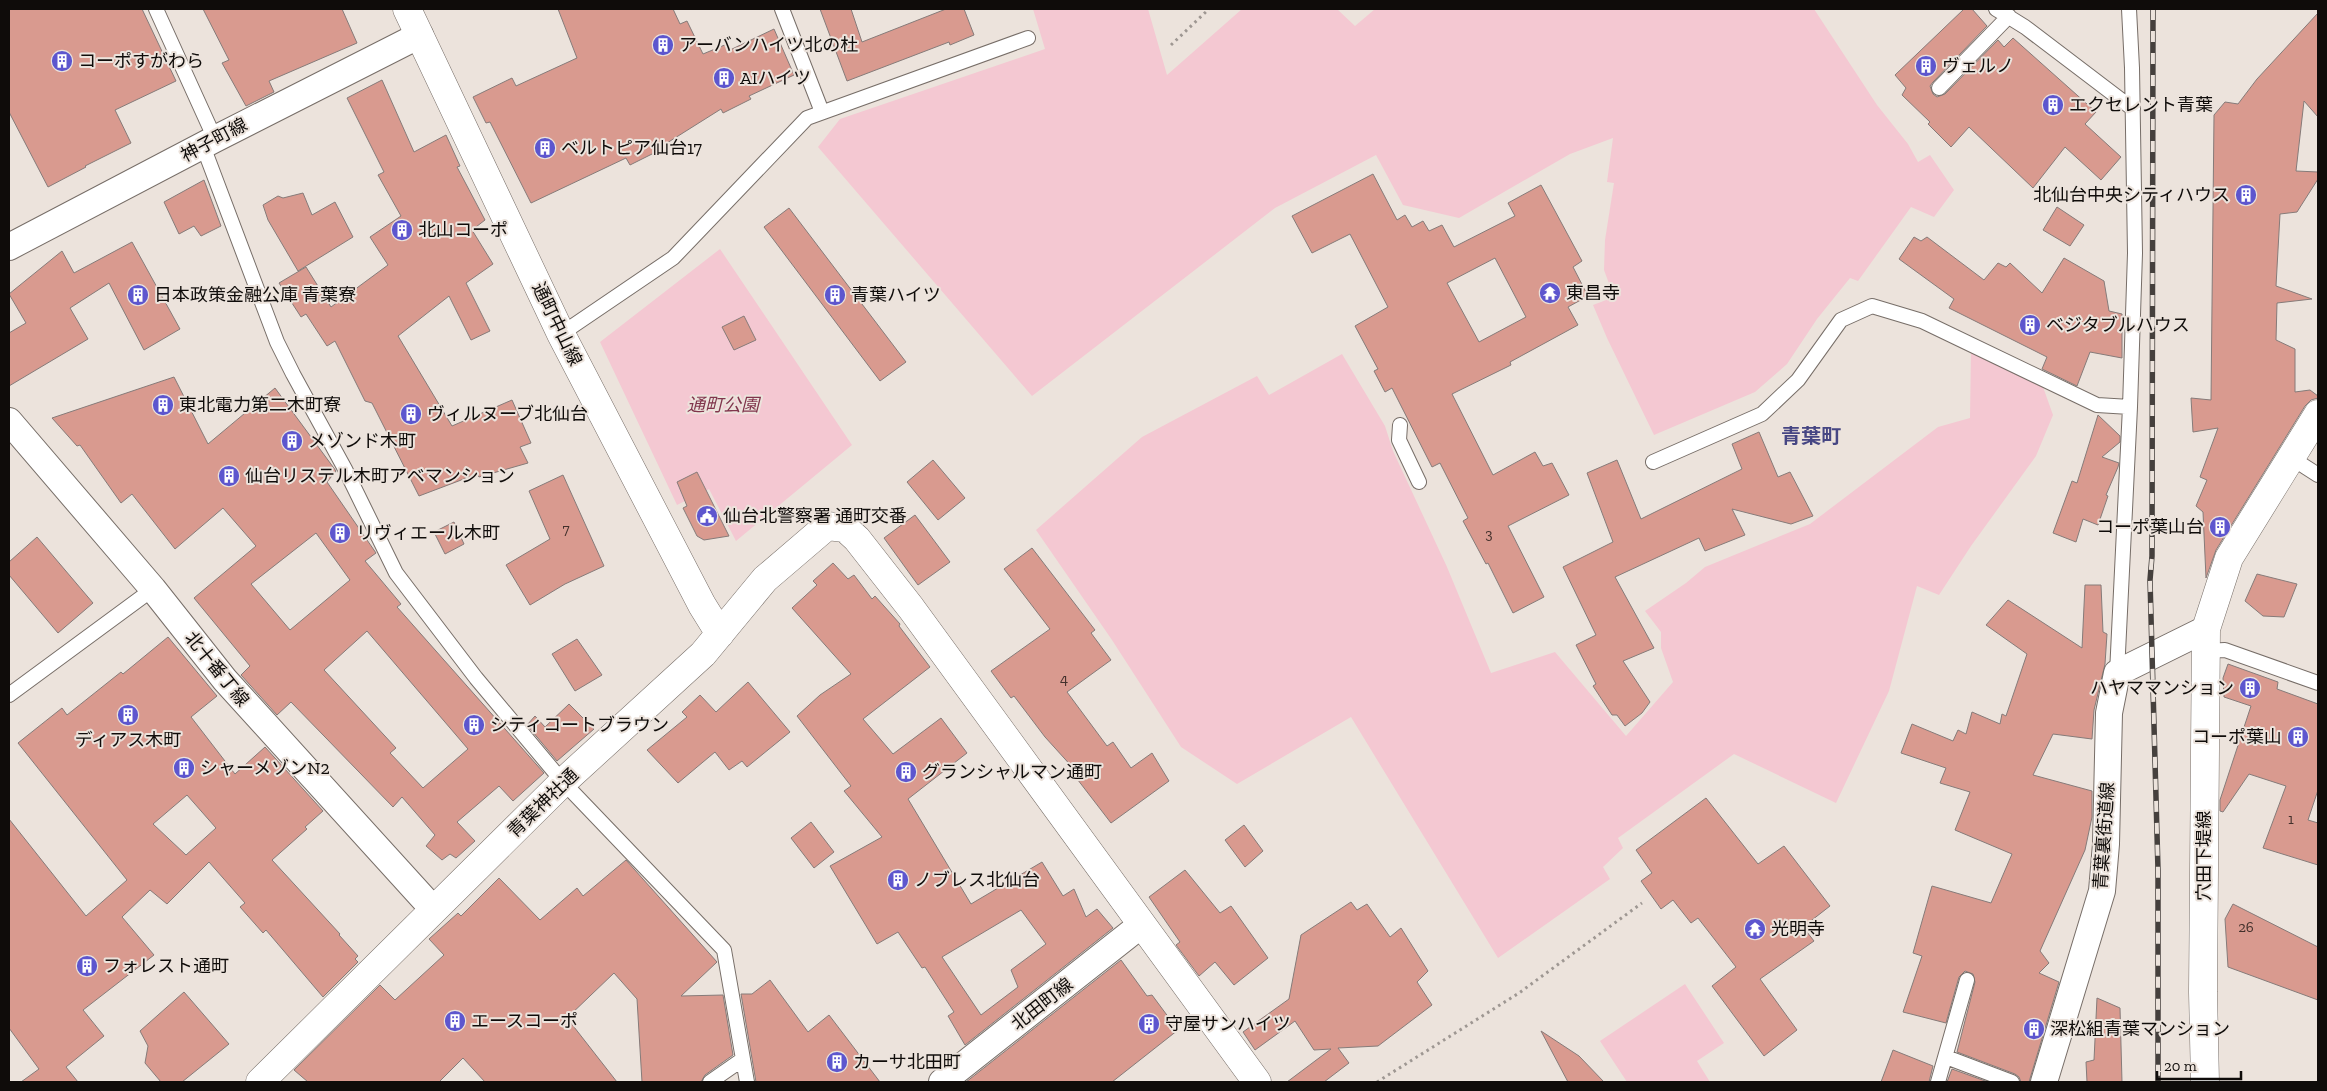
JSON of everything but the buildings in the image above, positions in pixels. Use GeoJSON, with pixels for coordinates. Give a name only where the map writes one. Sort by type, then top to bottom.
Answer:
{"type":"FeatureCollection","features":[{"type":"Feature","properties":{"kind":"street","name":"通町中山線"},"geometry":{"type":"LineString","coordinates":[[407,9],[561,334],[684,571],[720,634]]}},
{"type":"Feature","properties":{"kind":"street","name":"神子町線"},"geometry":{"type":"LineString","coordinates":[[9,247],[209,142],[420,35]]}},
{"type":"Feature","properties":{"kind":"street"},"geometry":{"type":"LineString","coordinates":[[2118,673],[2206,640],[2229,558],[2318,414]]}},
{"type":"Feature","properties":{"kind":"street","name":"北十番丁線"},"geometry":{"type":"LineString","coordinates":[[9,421],[153,589],[225,680],[270,732],[433,909]]}},
{"type":"Feature","properties":{"kind":"street","name":"青葉神社通"},"geometry":{"type":"LineString","coordinates":[[260,1082],[433,909],[564,782],[704,654],[765,579],[828,526],[845,528],[857,539],[911,608],[1141,925]]}},
{"type":"Feature","properties":{"kind":"street","name":"穴田下堤線"},"geometry":{"type":"LineString","coordinates":[[2205,1082],[2206,640]]}},
{"type":"Feature","properties":{"kind":"street","name":"青葉裏街道線"},"geometry":{"type":"LineString","coordinates":[[2044,1082],[2102,891],[2106,844],[2109,713],[2118,673]]}},
{"type":"Feature","properties":{"kind":"street"},"geometry":{"type":"LineString","coordinates":[[1141,925],[1257,1082]]}},
{"type":"Feature","properties":{"kind":"street","name":"北田町線"},"geometry":{"type":"LineString","coordinates":[[942,1082],[1141,925]]}},
{"type":"Feature","properties":{"kind":"lane"},"geometry":{"type":"LineString","coordinates":[[156,9],[209,142],[277,342],[345,469],[396,573],[476,678],[564,782],[724,950],[747,1082]]}},
{"type":"Feature","properties":{"kind":"lane"},"geometry":{"type":"LineString","coordinates":[[782,9],[822,112]]}},
{"type":"Feature","properties":{"kind":"lane"},"geometry":{"type":"LineString","coordinates":[[1996,9],[2009,16],[2133,109]]}},
{"type":"Feature","properties":{"kind":"lane"},"geometry":{"type":"LineString","coordinates":[[2118,673],[2135,253],[2133,109],[2129,9]]}},
{"type":"Feature","properties":{"kind":"lane"},"geometry":{"type":"LineString","coordinates":[[1940,88],[2009,16]]}},
{"type":"Feature","properties":{"kind":"lane"},"geometry":{"type":"LineString","coordinates":[[561,334],[673,258],[807,118],[1028,38]]}},
{"type":"Feature","properties":{"kind":"lane"},"geometry":{"type":"LineString","coordinates":[[1653,462],[1762,414],[1798,380],[1841,320],[1872,306],[1922,321],[2098,405],[2130,407]]}},
{"type":"Feature","properties":{"kind":"lane"},"geometry":{"type":"LineString","coordinates":[[1400,424],[1399,440],[1419,482]]}},
{"type":"Feature","properties":{"kind":"lane"},"geometry":{"type":"LineString","coordinates":[[2290,457],[2318,475]]}},
{"type":"Feature","properties":{"kind":"lane"},"geometry":{"type":"LineString","coordinates":[[9,695],[153,589]]}},
{"type":"Feature","properties":{"kind":"lane"},"geometry":{"type":"LineString","coordinates":[[2206,640],[2224,650],[2318,683]]}},
{"type":"Feature","properties":{"kind":"lane"},"geometry":{"type":"LineString","coordinates":[[1938,1082],[1968,980]]}},
{"type":"Feature","properties":{"kind":"lane"},"geometry":{"type":"LineString","coordinates":[[1946,1057],[2012,1082]]}},
{"type":"Feature","properties":{"kind":"lane"},"geometry":{"type":"LineString","coordinates":[[710,1082],[743,1059]]}},
{"type":"Feature","properties":{"kind":"path"},"geometry":{"type":"LineString","coordinates":[[1171,45],[1209,9]]}},
{"type":"Feature","properties":{"kind":"path"},"geometry":{"type":"LineString","coordinates":[[1377,1082],[1519,993],[1642,903]]}},
{"type":"Feature","properties":{"kind":"green space"},"geometry":{"type":"Polygon","coordinates":[[[1033,9],[1148,9],[1167,75],[1242,9],[1337,9],[1355,26],[1375,9],[1814,9],[1877,105],[1908,144],[1918,162],[1930,155],[1954,190],[1934,217],[1911,207],[1858,281],[1850,278],[1817,319],[1787,364],[1755,392],[1654,435],[1593,305],[1614,297],[1604,270],[1605,240],[1614,183],[1607,182],[1613,138],[1570,154],[1459,218],[1403,205],[1376,155],[1275,208],[1032,396],[818,147],[840,119],[1045,49],[1033,9]]]}},
{"type":"Feature","properties":{"kind":"green space","name":"通町公園"},"geometry":{"type":"Polygon","coordinates":[[[720,249],[852,445],[736,541],[709,489],[677,505],[600,342],[720,249]]]}},
{"type":"Feature","properties":{"kind":"green space"},"geometry":{"type":"Polygon","coordinates":[[[1971,350],[2043,387],[2053,415],[2036,456],[1971,546],[1939,595],[1917,586],[1889,691],[1836,803],[1734,754],[1618,838],[1623,848],[1603,867],[1610,879],[1498,958],[1351,717],[1237,784],[1181,747],[1112,640],[1036,530],[1142,437],[1257,376],[1269,395],[1342,354],[1385,426],[1393,451],[1447,567],[1491,673],[1555,652],[1626,736],[1673,682],[1661,648],[1661,632],[1645,611],[1686,583],[1705,567],[1810,524],[1938,427],[1970,418],[1971,350]]]}},
{"type":"Feature","properties":{"kind":"green space"},"geometry":{"type":"Polygon","coordinates":[[[1685,984],[1724,1043],[1697,1061],[1710,1082],[1627,1082],[1600,1041],[1685,984]]]}},
{"type":"Feature","properties":{"kind":"railway"},"geometry":{"type":"LineString","coordinates":[[2153,9],[2152,556],[2150,580],[2158,870],[2158,1082]]}},
{"type":"Feature","properties":{"kind":"place","name":"アーバンハイツ北の杜"},"geometry":{"type":"Point","coordinates":[663,45]}},
{"type":"Feature","properties":{"kind":"place","name":"コーポすがわら"},"geometry":{"type":"Point","coordinates":[62,61]}},
{"type":"Feature","properties":{"kind":"place","name":"ヴェルノ"},"geometry":{"type":"Point","coordinates":[1926,66]}},
{"type":"Feature","properties":{"kind":"place","name":"AIハイツ"},"geometry":{"type":"Point","coordinates":[724,78]}},
{"type":"Feature","properties":{"kind":"place","name":"エクセレント青葉"},"geometry":{"type":"Point","coordinates":[2053,105]}},
{"type":"Feature","properties":{"kind":"place","name":"ベルトピア仙台17"},"geometry":{"type":"Point","coordinates":[545,148]}},
{"type":"Feature","properties":{"kind":"place","name":"北仙台中央シティハウス"},"geometry":{"type":"Point","coordinates":[2246,195]}},
{"type":"Feature","properties":{"kind":"place","name":"北山コーポ"},"geometry":{"type":"Point","coordinates":[402,230]}},
{"type":"Feature","properties":{"kind":"place","name":"東昌寺"},"geometry":{"type":"Point","coordinates":[1550,293]}},
{"type":"Feature","properties":{"kind":"place","name":"日本政策金融公庫 青葉寮"},"geometry":{"type":"Point","coordinates":[138,295]}},
{"type":"Feature","properties":{"kind":"place","name":"青葉ハイツ"},"geometry":{"type":"Point","coordinates":[835,295]}},
{"type":"Feature","properties":{"kind":"place","name":"ベジタブルハウス"},"geometry":{"type":"Point","coordinates":[2030,325]}},
{"type":"Feature","properties":{"kind":"place","name":"東北電力第二木町寮"},"geometry":{"type":"Point","coordinates":[163,405]}},
{"type":"Feature","properties":{"kind":"place","name":"ヴィルヌーブ北仙台"},"geometry":{"type":"Point","coordinates":[411,414]}},
{"type":"Feature","properties":{"kind":"place","name":"メゾンド木町"},"geometry":{"type":"Point","coordinates":[292,441]}},
{"type":"Feature","properties":{"kind":"place","name":"仙台リステル木町アベマンション"},"geometry":{"type":"Point","coordinates":[229,476]}},
{"type":"Feature","properties":{"kind":"place","name":"仙台北警察署 通町交番"},"geometry":{"type":"Point","coordinates":[707,516]}},
{"type":"Feature","properties":{"kind":"place","name":"コーポ葉山台"},"geometry":{"type":"Point","coordinates":[2220,527]}},
{"type":"Feature","properties":{"kind":"place","name":"リヴィエール木町"},"geometry":{"type":"Point","coordinates":[340,533]}},
{"type":"Feature","properties":{"kind":"place","name":"ハヤママンション"},"geometry":{"type":"Point","coordinates":[2250,688]}},
{"type":"Feature","properties":{"kind":"place","name":"ディアス木町"},"geometry":{"type":"Point","coordinates":[128,715]}},
{"type":"Feature","properties":{"kind":"place","name":"シティコートブラウン"},"geometry":{"type":"Point","coordinates":[474,725]}},
{"type":"Feature","properties":{"kind":"place","name":"コーポ葉山"},"geometry":{"type":"Point","coordinates":[2298,737]}},
{"type":"Feature","properties":{"kind":"place","name":"シャーメゾンN2"},"geometry":{"type":"Point","coordinates":[184,768]}},
{"type":"Feature","properties":{"kind":"place","name":"グランシャルマン通町"},"geometry":{"type":"Point","coordinates":[906,772]}},
{"type":"Feature","properties":{"kind":"place","name":"ノブレス北仙台"},"geometry":{"type":"Point","coordinates":[898,880]}},
{"type":"Feature","properties":{"kind":"place","name":"光明寺"},"geometry":{"type":"Point","coordinates":[1755,929]}},
{"type":"Feature","properties":{"kind":"place","name":"フォレスト通町"},"geometry":{"type":"Point","coordinates":[87,966]}},
{"type":"Feature","properties":{"kind":"place","name":"エースコーポ"},"geometry":{"type":"Point","coordinates":[455,1021]}},
{"type":"Feature","properties":{"kind":"place","name":"守屋サンハイツ"},"geometry":{"type":"Point","coordinates":[1149,1024]}},
{"type":"Feature","properties":{"kind":"place","name":"深松組青葉マンション"},"geometry":{"type":"Point","coordinates":[2034,1029]}},
{"type":"Feature","properties":{"kind":"place","name":"カーサ北田町"},"geometry":{"type":"Point","coordinates":[837,1062]}},
{"type":"Feature","properties":{"kind":"district","name":"青葉町"},"geometry":{"type":"Point","coordinates":[1811,436]}}]}
